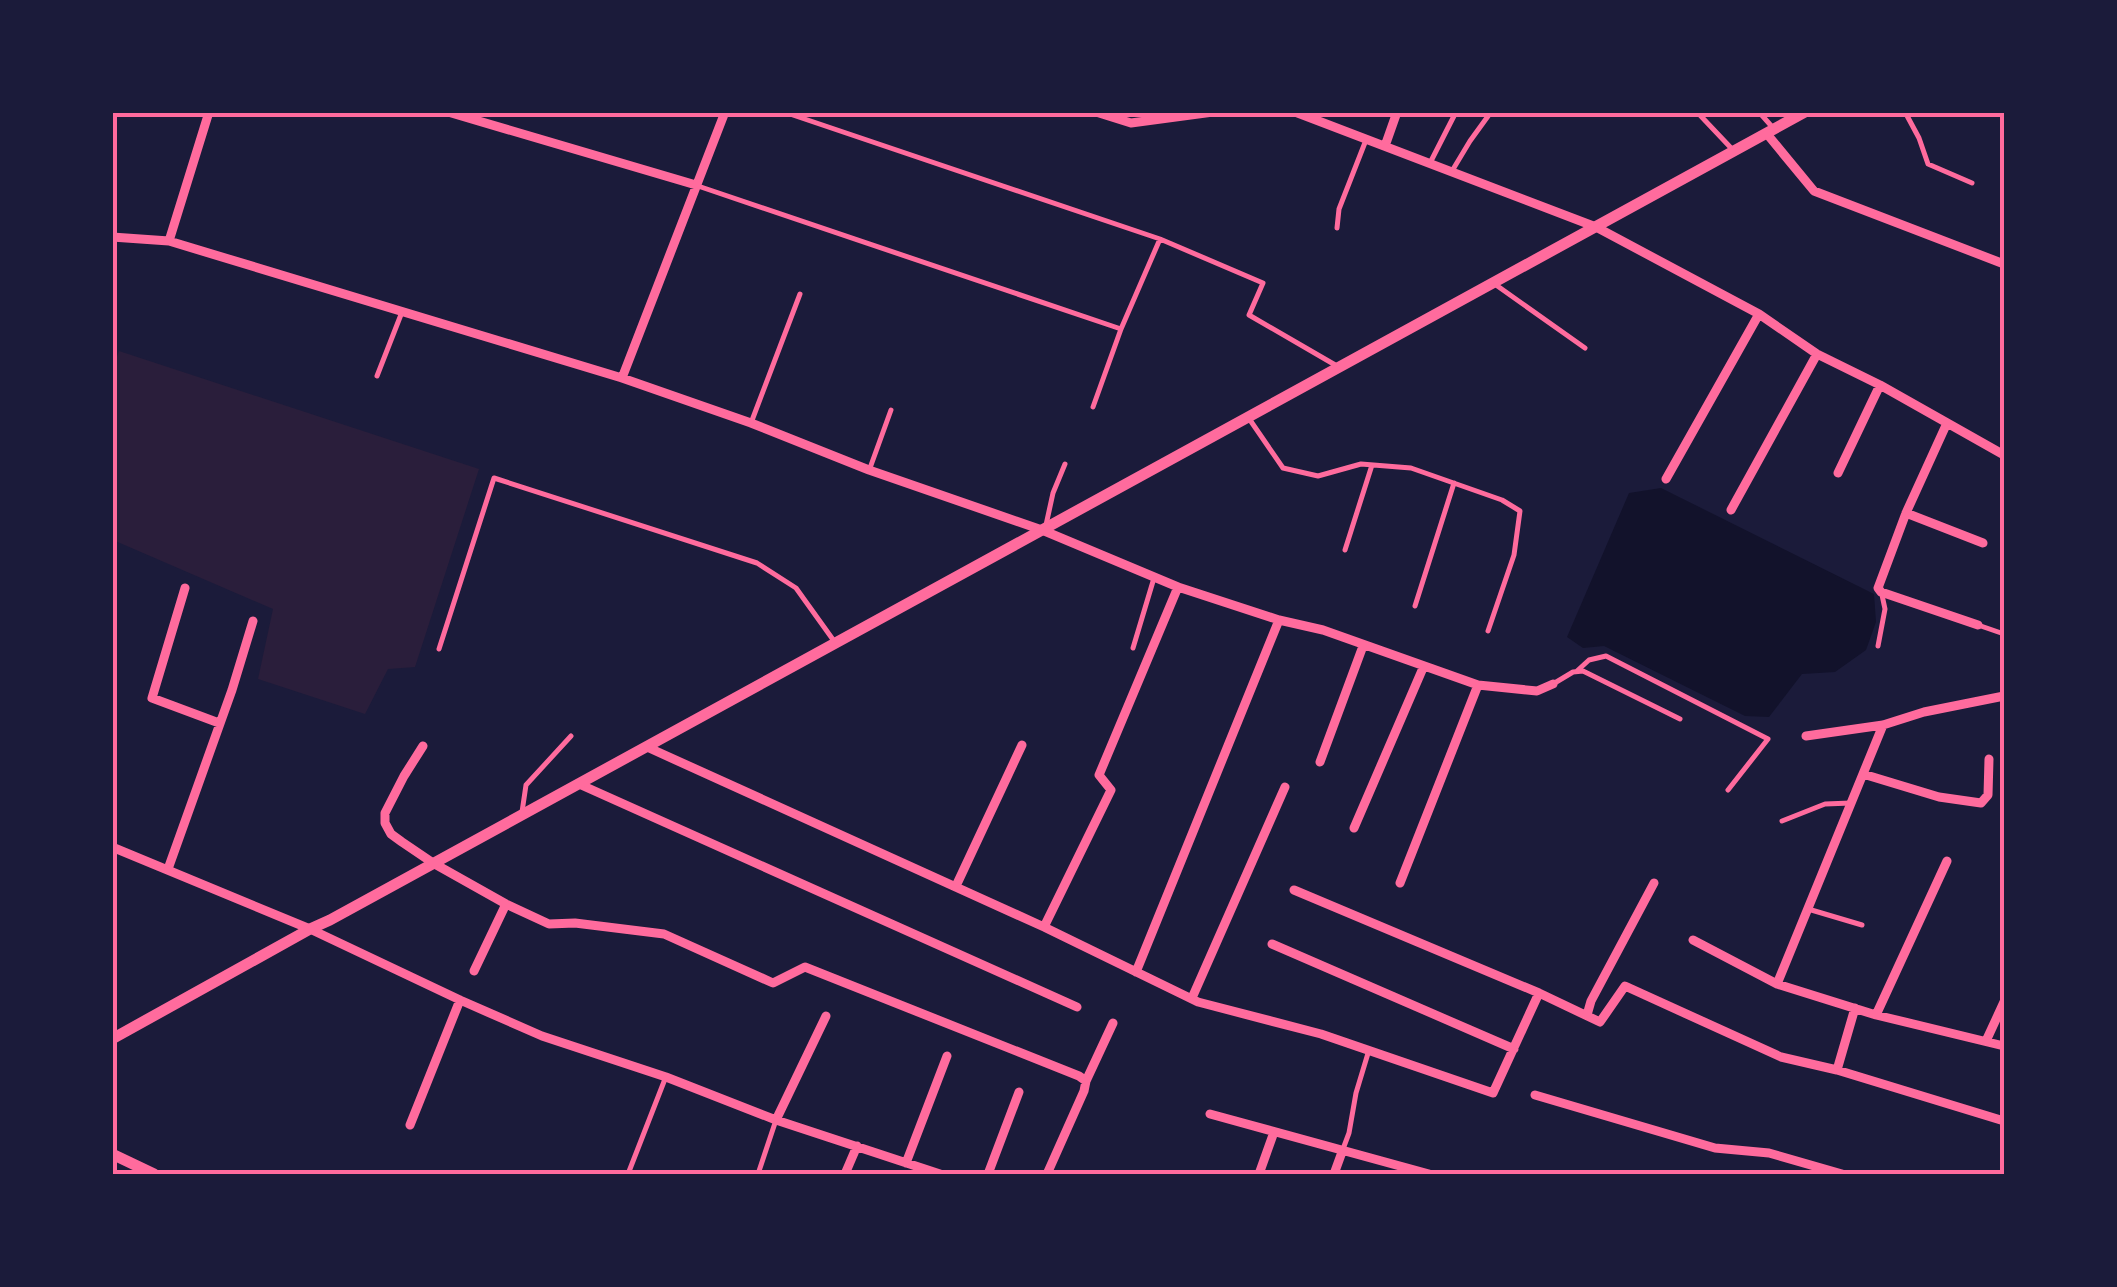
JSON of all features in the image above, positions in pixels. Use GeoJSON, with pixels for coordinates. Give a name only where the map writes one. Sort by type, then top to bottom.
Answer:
{"type":"FeatureCollection","features":[{"type":"Feature","properties":{"kind":"street"},"geometry":{"type":"LineString","coordinates":[[170,241],[208,112]]}},
{"type":"Feature","properties":{"kind":"street"},"geometry":{"type":"LineString","coordinates":[[448,112],[696,185]]}},
{"type":"Feature","properties":{"kind":"street"},"geometry":{"type":"LineString","coordinates":[[622,378],[725,112]]}},
{"type":"Feature","properties":{"kind":"street"},"geometry":{"type":"LineString","coordinates":[[1096,112],[1131,123],[1213,112]]}},
{"type":"Feature","properties":{"kind":"street"},"geometry":{"type":"LineString","coordinates":[[1295,112],[1596,227],[1759,314],[1817,354],[2004,454]]}},
{"type":"Feature","properties":{"kind":"street"},"geometry":{"type":"LineString","coordinates":[[1384,146],[1396,112]]}},
{"type":"Feature","properties":{"kind":"street"},"geometry":{"type":"LineString","coordinates":[[112,1039],[1805,112]]}},
{"type":"Feature","properties":{"kind":"street"},"geometry":{"type":"LineString","coordinates":[[1771,131],[1814,190],[2004,264]]}},
{"type":"Feature","properties":{"kind":"street"},"geometry":{"type":"LineString","coordinates":[[112,237],[170,241],[622,378],[869,470],[1044,529],[1178,588],[1322,630],[1423,668],[1478,685],[1538,691],[1553,684]]}},
{"type":"Feature","properties":{"kind":"street"},"geometry":{"type":"LineString","coordinates":[[1666,479],[1759,314]]}},
{"type":"Feature","properties":{"kind":"street"},"geometry":{"type":"LineString","coordinates":[[1731,510],[1817,354]]}},
{"type":"Feature","properties":{"kind":"street"},"geometry":{"type":"LineString","coordinates":[[1838,472],[1880,385]]}},
{"type":"Feature","properties":{"kind":"street"},"geometry":{"type":"LineString","coordinates":[[1947,423],[1878,584],[1881,592],[1978,625]]}},
{"type":"Feature","properties":{"kind":"street"},"geometry":{"type":"LineString","coordinates":[[1906,512],[1983,544]]}},
{"type":"Feature","properties":{"kind":"street"},"geometry":{"type":"LineString","coordinates":[[185,588],[152,698],[219,723]]}},
{"type":"Feature","properties":{"kind":"street"},"geometry":{"type":"LineString","coordinates":[[1044,927],[1111,790],[1100,775],[1178,588]]}},
{"type":"Feature","properties":{"kind":"street"},"geometry":{"type":"LineString","coordinates":[[1136,972],[1279,620]]}},
{"type":"Feature","properties":{"kind":"street"},"geometry":{"type":"LineString","coordinates":[[168,869],[232,690],[252,621]]}},
{"type":"Feature","properties":{"kind":"street"},"geometry":{"type":"LineString","coordinates":[[1320,762],[1363,646]]}},
{"type":"Feature","properties":{"kind":"street"},"geometry":{"type":"LineString","coordinates":[[1354,828],[1423,668]]}},
{"type":"Feature","properties":{"kind":"street"},"geometry":{"type":"LineString","coordinates":[[1400,883],[1478,685]]}},
{"type":"Feature","properties":{"kind":"street"},"geometry":{"type":"LineString","coordinates":[[1806,736],[1883,724],[2004,696]]}},
{"type":"Feature","properties":{"kind":"street"},"geometry":{"type":"LineString","coordinates":[[1777,984],[1883,724]]}},
{"type":"Feature","properties":{"kind":"street"},"geometry":{"type":"LineString","coordinates":[[956,886],[1022,745]]}},
{"type":"Feature","properties":{"kind":"street"},"geometry":{"type":"LineString","coordinates":[[423,746],[391,800],[385,823],[391,834],[433,863],[506,904],[549,924],[664,934],[773,982],[805,967],[1086,1082]]}},
{"type":"Feature","properties":{"kind":"street"},"geometry":{"type":"LineString","coordinates":[[647,746],[956,886],[1198,1002],[1321,1034],[1493,1093],[1539,993]]}},
{"type":"Feature","properties":{"kind":"street"},"geometry":{"type":"LineString","coordinates":[[1863,774],[1938,797],[1980,803],[1988,795],[1989,758]]}},
{"type":"Feature","properties":{"kind":"street"},"geometry":{"type":"LineString","coordinates":[[579,784],[1077,1007]]}},
{"type":"Feature","properties":{"kind":"street"},"geometry":{"type":"LineString","coordinates":[[1192,998],[1285,787]]}},
{"type":"Feature","properties":{"kind":"street"},"geometry":{"type":"LineString","coordinates":[[112,847],[310,929],[542,1036],[666,1077],[912,1168],[940,1174]]}},
{"type":"Feature","properties":{"kind":"street"},"geometry":{"type":"LineString","coordinates":[[1876,1015],[1947,861]]}},
{"type":"Feature","properties":{"kind":"street"},"geometry":{"type":"LineString","coordinates":[[1586,1015],[1654,883]]}},
{"type":"Feature","properties":{"kind":"street"},"geometry":{"type":"LineString","coordinates":[[1294,890],[1600,1022],[1624,986],[1780,1057],[1837,1070],[2004,1121]]}},
{"type":"Feature","properties":{"kind":"street"},"geometry":{"type":"LineString","coordinates":[[474,971],[506,904]]}},
{"type":"Feature","properties":{"kind":"street"},"geometry":{"type":"LineString","coordinates":[[1693,940],[1777,984],[1876,1015],[2004,1046]]}},
{"type":"Feature","properties":{"kind":"street"},"geometry":{"type":"LineString","coordinates":[[1272,944],[1514,1049]]}},
{"type":"Feature","properties":{"kind":"street"},"geometry":{"type":"LineString","coordinates":[[410,1125],[460,1000]]}},
{"type":"Feature","properties":{"kind":"street"},"geometry":{"type":"LineString","coordinates":[[1986,1041],[2004,1002]]}},
{"type":"Feature","properties":{"kind":"street"},"geometry":{"type":"LineString","coordinates":[[1837,1070],[1854,1008]]}},
{"type":"Feature","properties":{"kind":"street"},"geometry":{"type":"LineString","coordinates":[[776,1120],[826,1016]]}},
{"type":"Feature","properties":{"kind":"street"},"geometry":{"type":"LineString","coordinates":[[1047,1174],[1113,1024]]}},
{"type":"Feature","properties":{"kind":"street"},"geometry":{"type":"LineString","coordinates":[[912,1168],[947,1056]]}},
{"type":"Feature","properties":{"kind":"street"},"geometry":{"type":"LineString","coordinates":[[988,1174],[1019,1092]]}},
{"type":"Feature","properties":{"kind":"street"},"geometry":{"type":"LineString","coordinates":[[1535,1096],[1714,1148],[1769,1153],[1842,1174]]}},
{"type":"Feature","properties":{"kind":"street"},"geometry":{"type":"LineString","coordinates":[[1210,1114],[1404,1171],[1429,1174]]}},
{"type":"Feature","properties":{"kind":"street"},"geometry":{"type":"LineString","coordinates":[[1259,1174],[1274,1132]]}},
{"type":"Feature","properties":{"kind":"street"},"geometry":{"type":"LineString","coordinates":[[846,1174],[857,1146]]}},
{"type":"Feature","properties":{"kind":"street"},"geometry":{"type":"LineString","coordinates":[[1334,1174],[1342,1152]]}},
{"type":"Feature","properties":{"kind":"street"},"geometry":{"type":"LineString","coordinates":[[112,1154],[154,1174]]}},
{"type":"Feature","properties":{"kind":"lane"},"geometry":{"type":"LineString","coordinates":[[784,112],[1160,239],[1263,284],[1248,316],[1340,368]]}},
{"type":"Feature","properties":{"kind":"lane"},"geometry":{"type":"LineString","coordinates":[[1430,163],[1456,112]]}},
{"type":"Feature","properties":{"kind":"lane"},"geometry":{"type":"LineString","coordinates":[[1452,172],[1491,112]]}},
{"type":"Feature","properties":{"kind":"lane"},"geometry":{"type":"LineString","coordinates":[[1697,112],[1734,151]]}},
{"type":"Feature","properties":{"kind":"lane"},"geometry":{"type":"LineString","coordinates":[[1760,112],[1771,131]]}},
{"type":"Feature","properties":{"kind":"lane"},"geometry":{"type":"LineString","coordinates":[[1904,112],[1928,164],[1972,183]]}},
{"type":"Feature","properties":{"kind":"lane"},"geometry":{"type":"LineString","coordinates":[[1337,228],[1339,208],[1366,140]]}},
{"type":"Feature","properties":{"kind":"lane"},"geometry":{"type":"LineString","coordinates":[[696,185],[1120,329]]}},
{"type":"Feature","properties":{"kind":"lane"},"geometry":{"type":"LineString","coordinates":[[1093,406],[1120,329],[1160,239]]}},
{"type":"Feature","properties":{"kind":"lane"},"geometry":{"type":"LineString","coordinates":[[1494,283],[1585,348]]}},
{"type":"Feature","properties":{"kind":"lane"},"geometry":{"type":"LineString","coordinates":[[751,423],[800,294]]}},
{"type":"Feature","properties":{"kind":"lane"},"geometry":{"type":"LineString","coordinates":[[377,376],[402,312]]}},
{"type":"Feature","properties":{"kind":"lane"},"geometry":{"type":"LineString","coordinates":[[869,470],[891,410]]}},
{"type":"Feature","properties":{"kind":"lane"},"geometry":{"type":"LineString","coordinates":[[1248,418],[1283,468],[1318,476],[1362,464],[1412,468],[1502,500],[1520,511],[1514,555],[1488,631]]}},
{"type":"Feature","properties":{"kind":"lane"},"geometry":{"type":"LineString","coordinates":[[1044,529],[1064,464]]}},
{"type":"Feature","properties":{"kind":"lane"},"geometry":{"type":"LineString","coordinates":[[1345,550],[1372,465]]}},
{"type":"Feature","properties":{"kind":"lane"},"geometry":{"type":"LineString","coordinates":[[439,648],[494,478],[756,563],[796,588],[836,643]]}},
{"type":"Feature","properties":{"kind":"lane"},"geometry":{"type":"LineString","coordinates":[[1415,606],[1454,483]]}},
{"type":"Feature","properties":{"kind":"lane"},"geometry":{"type":"LineString","coordinates":[[1133,648],[1154,578]]}},
{"type":"Feature","properties":{"kind":"lane"},"geometry":{"type":"LineString","coordinates":[[1878,646],[1885,609],[1881,592]]}},
{"type":"Feature","properties":{"kind":"lane"},"geometry":{"type":"LineString","coordinates":[[1978,625],[2004,634]]}},
{"type":"Feature","properties":{"kind":"lane"},"geometry":{"type":"LineString","coordinates":[[1553,684],[1578,671],[1588,660],[1606,656],[1768,739],[1728,790]]}},
{"type":"Feature","properties":{"kind":"lane"},"geometry":{"type":"LineString","coordinates":[[1578,671],[1680,719]]}},
{"type":"Feature","properties":{"kind":"lane"},"geometry":{"type":"LineString","coordinates":[[522,815],[526,785],[570,736]]}},
{"type":"Feature","properties":{"kind":"lane"},"geometry":{"type":"LineString","coordinates":[[1782,821],[1825,804],[1851,804]]}},
{"type":"Feature","properties":{"kind":"lane"},"geometry":{"type":"LineString","coordinates":[[1808,909],[1862,925]]}},
{"type":"Feature","properties":{"kind":"lane"},"geometry":{"type":"LineString","coordinates":[[1342,1152],[1369,1050]]}},
{"type":"Feature","properties":{"kind":"lane"},"geometry":{"type":"LineString","coordinates":[[628,1174],[666,1077]]}},
{"type":"Feature","properties":{"kind":"lane"},"geometry":{"type":"LineString","coordinates":[[758,1174],[776,1120]]}},
{"type":"Feature","properties":{"kind":"shaded area"},"geometry":{"type":"Polygon","coordinates":[[[119,351],[479,469],[415,667],[388,669],[365,714],[258,679],[273,609],[113,540],[112,371],[119,351]]]}},
{"type":"Feature","properties":{"kind":"shaded area"},"geometry":{"type":"Polygon","coordinates":[[[1661,488],[1874,594],[1876,622],[1866,650],[1835,672],[1802,674],[1769,717],[1745,716],[1604,646],[1583,648],[1567,637],[1629,493],[1661,488]]]}}]}
